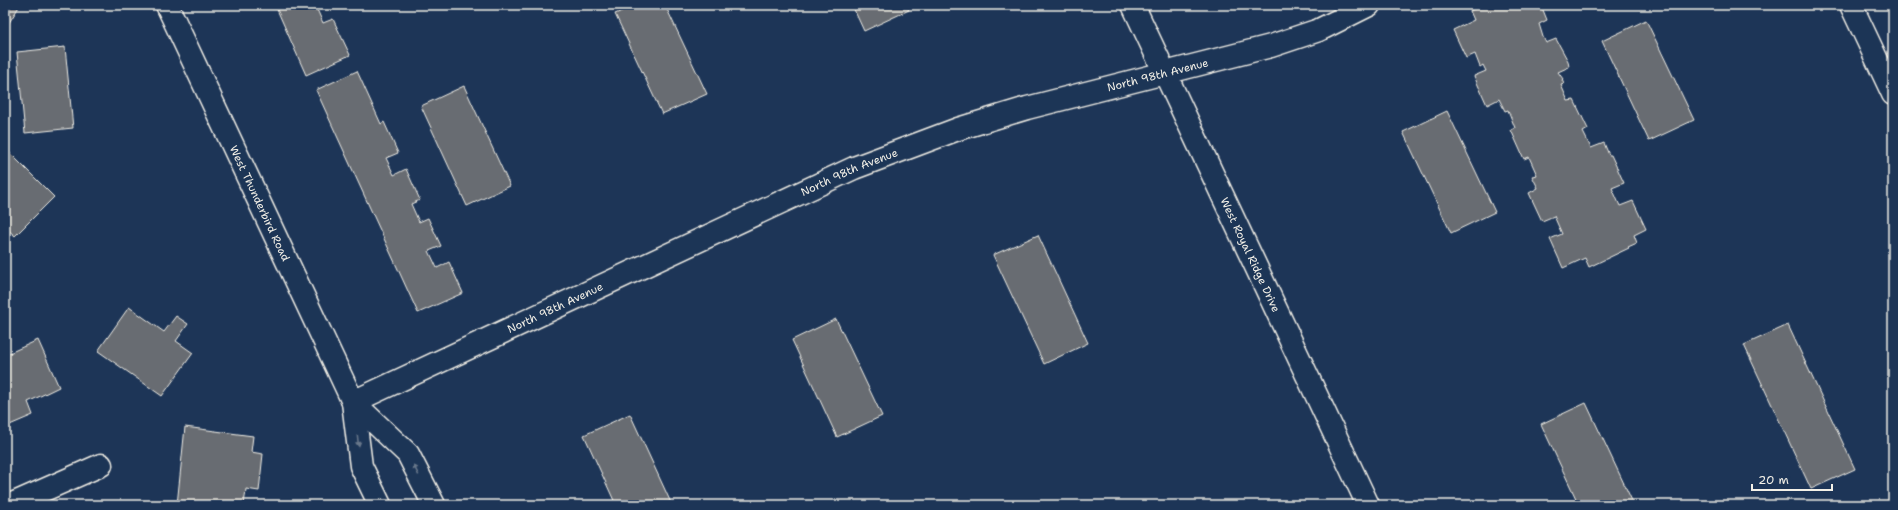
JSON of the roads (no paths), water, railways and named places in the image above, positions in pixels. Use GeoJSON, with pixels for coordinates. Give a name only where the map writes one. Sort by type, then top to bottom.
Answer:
{"type":"FeatureCollection","features":[{"type":"Feature","properties":{"kind":"street","name":"West Thunderbird Road"},"geometry":{"type":"LineString","coordinates":[[167,5],[353,402],[362,466],[380,505]]}},
{"type":"Feature","properties":{"kind":"street","name":"West Royal Ridge Drive"},"geometry":{"type":"LineString","coordinates":[[1133,5],[1368,505]]}},
{"type":"Feature","properties":{"kind":"street","name":"North 98th Avenue"},"geometry":{"type":"LineString","coordinates":[[353,402],[854,168],[958,129],[1027,108],[1278,44],[1319,30],[1369,5]]}},
{"type":"Feature","properties":{"kind":"street"},"geometry":{"type":"LineString","coordinates":[[1851,5],[1893,94]]}},
{"type":"Feature","properties":{"kind":"street","name":"West Thunderbird Road"},"geometry":{"type":"LineString","coordinates":[[353,402],[408,454],[434,505]]}},
{"type":"Feature","properties":{"kind":"street"},"geometry":{"type":"LineString","coordinates":[[10,505],[101,465]]}}]}
